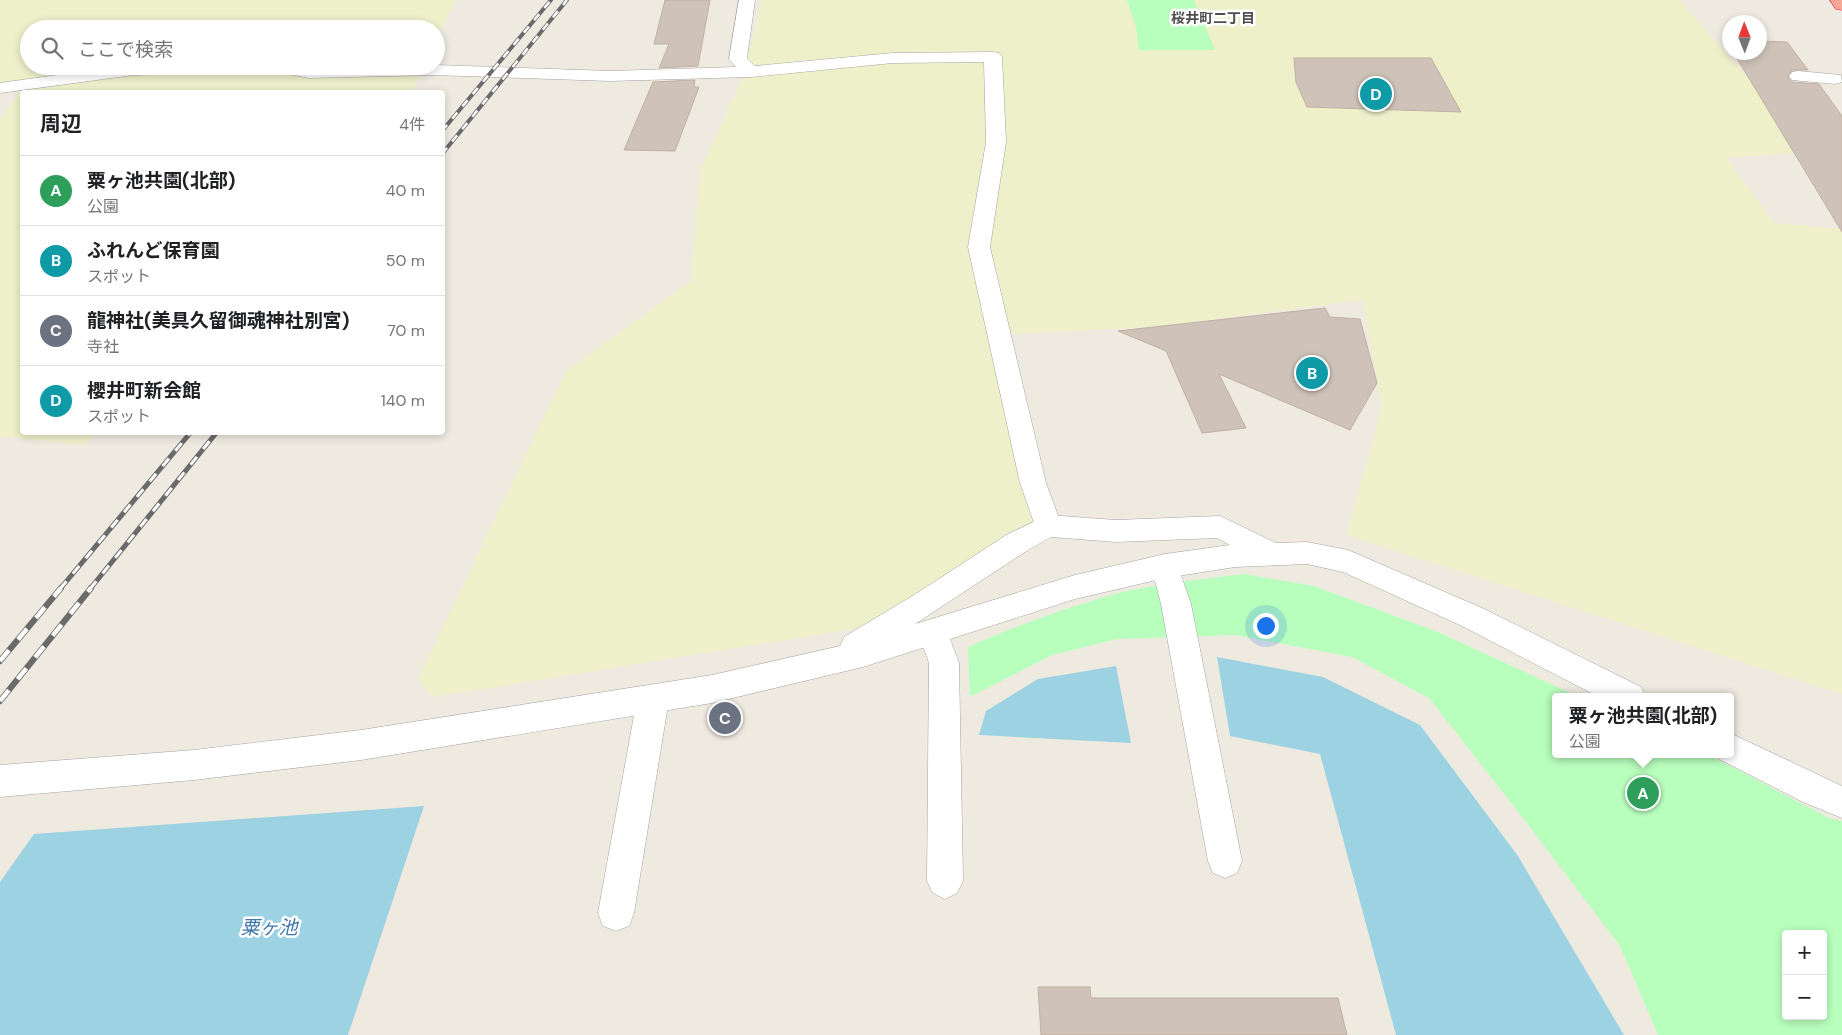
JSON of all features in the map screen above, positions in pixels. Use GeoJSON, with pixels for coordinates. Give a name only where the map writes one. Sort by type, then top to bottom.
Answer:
{"type":"FeatureCollection","features":[{"type":"Feature","properties":{"kind":"highway"},"geometry":{"type":"LineString","coordinates":[[1838,0],[1842,5]]}},
{"type":"Feature","properties":{"kind":"street"},"geometry":{"type":"LineString","coordinates":[[747,0],[738,59],[751,72]]}},
{"type":"Feature","properties":{"kind":"street"},"geometry":{"type":"LineString","coordinates":[[445,70],[610,76],[751,72],[893,58],[993,57],[996,142],[979,247],[1033,483],[1048,526]]}},
{"type":"Feature","properties":{"kind":"street"},"geometry":{"type":"LineString","coordinates":[[0,88],[97,75]]}},
{"type":"Feature","properties":{"kind":"street"},"geometry":{"type":"LineString","coordinates":[[1798,76],[1840,83]]}},
{"type":"Feature","properties":{"kind":"street"},"geometry":{"type":"LineString","coordinates":[[828,662],[924,604],[1018,542],[1048,526],[1116,531],[1220,527],[1273,554]]}},
{"type":"Feature","properties":{"kind":"street"},"geometry":{"type":"LineString","coordinates":[[0,782],[194,766],[332,748],[651,714],[712,689],[828,662],[933,632],[1075,587],[1165,566],[1235,556],[1307,553],[1348,562],[1472,617],[1622,693]]}},
{"type":"Feature","properties":{"kind":"street"},"geometry":{"type":"LineString","coordinates":[[1165,566],[1178,617],[1225,861]]}},
{"type":"Feature","properties":{"kind":"street"},"geometry":{"type":"LineString","coordinates":[[933,632],[944,662],[945,881]]}},
{"type":"Feature","properties":{"kind":"street"},"geometry":{"type":"LineString","coordinates":[[616,913],[651,714]]}},
{"type":"Feature","properties":{"kind":"street"},"geometry":{"type":"LineString","coordinates":[[1734,750],[1815,791],[1842,802]]}},
{"type":"Feature","properties":{"kind":"green space"},"geometry":{"type":"Polygon","coordinates":[[[0,0],[457,0],[445,21],[20,20],[20,75],[420,76],[412,90],[20,90],[20,435],[94,435],[84,445],[0,436],[0,120],[19,92],[0,82],[0,0]]]}},
{"type":"Feature","properties":{"kind":"green space"},"geometry":{"type":"Polygon","coordinates":[[[762,0],[1679,0],[1722,49],[1722,60],[1732,60],[1812,151],[1727,158],[1774,223],[1842,229],[1842,694],[1346,535],[1382,408],[1363,300],[1155,327],[1010,334],[1044,528],[871,626],[432,697],[418,679],[566,371],[691,281],[701,168],[742,80],[762,0]]]}},
{"type":"Feature","properties":{"kind":"green space"},"geometry":{"type":"Polygon","coordinates":[[[1127,0],[1194,0],[1215,50],[1139,50],[1136,27],[1127,0]]]}},
{"type":"Feature","properties":{"kind":"green space"},"geometry":{"type":"Polygon","coordinates":[[[1244,574],[1314,586],[1438,632],[1570,693],[1552,693],[1552,758],[1713,758],[1829,818],[1842,821],[1842,1035],[1658,1035],[1620,946],[1429,698],[1352,657],[1235,635],[1117,639],[1052,655],[970,697],[968,647],[1044,616],[1083,603],[1138,589],[1244,574]]]}},
{"type":"Feature","properties":{"kind":"water"},"geometry":{"type":"Polygon","coordinates":[[[1217,657],[1323,677],[1420,725],[1518,856],[1624,1035],[1396,1035],[1320,754],[1230,736],[1217,657]]]}},
{"type":"Feature","properties":{"kind":"water"},"geometry":{"type":"Polygon","coordinates":[[[1116,666],[1131,743],[979,735],[986,711],[1038,679],[1116,666]]]}},
{"type":"Feature","properties":{"kind":"water","name":"粟ヶ池"},"geometry":{"type":"Polygon","coordinates":[[[424,806],[348,1035],[0,1035],[0,882],[34,834],[424,806]]]}},
{"type":"Feature","properties":{"kind":"building"},"geometry":{"type":"Polygon","coordinates":[[[665,0],[710,0],[698,66],[659,68],[669,44],[654,44],[665,0]]]}},
{"type":"Feature","properties":{"kind":"building"},"geometry":{"type":"Polygon","coordinates":[[[1767,41],[1787,42],[1808,70],[1792,70],[1788,77],[1792,82],[1819,84],[1842,116],[1842,232],[1738,60],[1767,60],[1767,41]]]}},
{"type":"Feature","properties":{"kind":"building"},"geometry":{"type":"Polygon","coordinates":[[[1294,58],[1431,58],[1461,112],[1307,107],[1296,82],[1294,58]]]}},
{"type":"Feature","properties":{"kind":"building"},"geometry":{"type":"Polygon","coordinates":[[[695,80],[694,87],[699,87],[675,151],[624,150],[653,82],[695,80]]]}},
{"type":"Feature","properties":{"kind":"building"},"geometry":{"type":"Polygon","coordinates":[[[1325,308],[1330,317],[1360,319],[1377,383],[1350,430],[1219,374],[1246,428],[1202,433],[1166,351],[1118,331],[1325,308]]]}},
{"type":"Feature","properties":{"kind":"building"},"geometry":{"type":"Polygon","coordinates":[[[1038,987],[1090,987],[1091,998],[1338,998],[1347,1035],[1041,1035],[1038,987]]]}},
{"type":"Feature","properties":{"kind":"railway"},"geometry":{"type":"LineString","coordinates":[[445,127],[551,0]]}},
{"type":"Feature","properties":{"kind":"railway"},"geometry":{"type":"LineString","coordinates":[[445,150],[567,0]]}},
{"type":"Feature","properties":{"kind":"railway"},"geometry":{"type":"LineString","coordinates":[[60,589],[188,435]]}},
{"type":"Feature","properties":{"kind":"railway"},"geometry":{"type":"LineString","coordinates":[[90,589],[215,435]]}},
{"type":"Feature","properties":{"kind":"railway"},"geometry":{"type":"LineString","coordinates":[[0,661],[61,588]]}},
{"type":"Feature","properties":{"kind":"railway"},"geometry":{"type":"LineString","coordinates":[[0,701],[91,588]]}},
{"type":"Feature","properties":{"kind":"place","name":"櫻井町新会館"},"geometry":{"type":"Point","coordinates":[1376,94]}},
{"type":"Feature","properties":{"kind":"place","name":"ふれんど保育園"},"geometry":{"type":"Point","coordinates":[1312,373]}},
{"type":"Feature","properties":{"kind":"place","name":"龍神社(美具久留御魂神社別宮)"},"geometry":{"type":"Point","coordinates":[725,718]}},
{"type":"Feature","properties":{"kind":"place","name":"粟ヶ池共園(北部)"},"geometry":{"type":"Point","coordinates":[1643,793]}},
{"type":"Feature","properties":{"kind":"district","name":"桜井町二丁目"},"geometry":{"type":"Point","coordinates":[1213,18]}}]}
